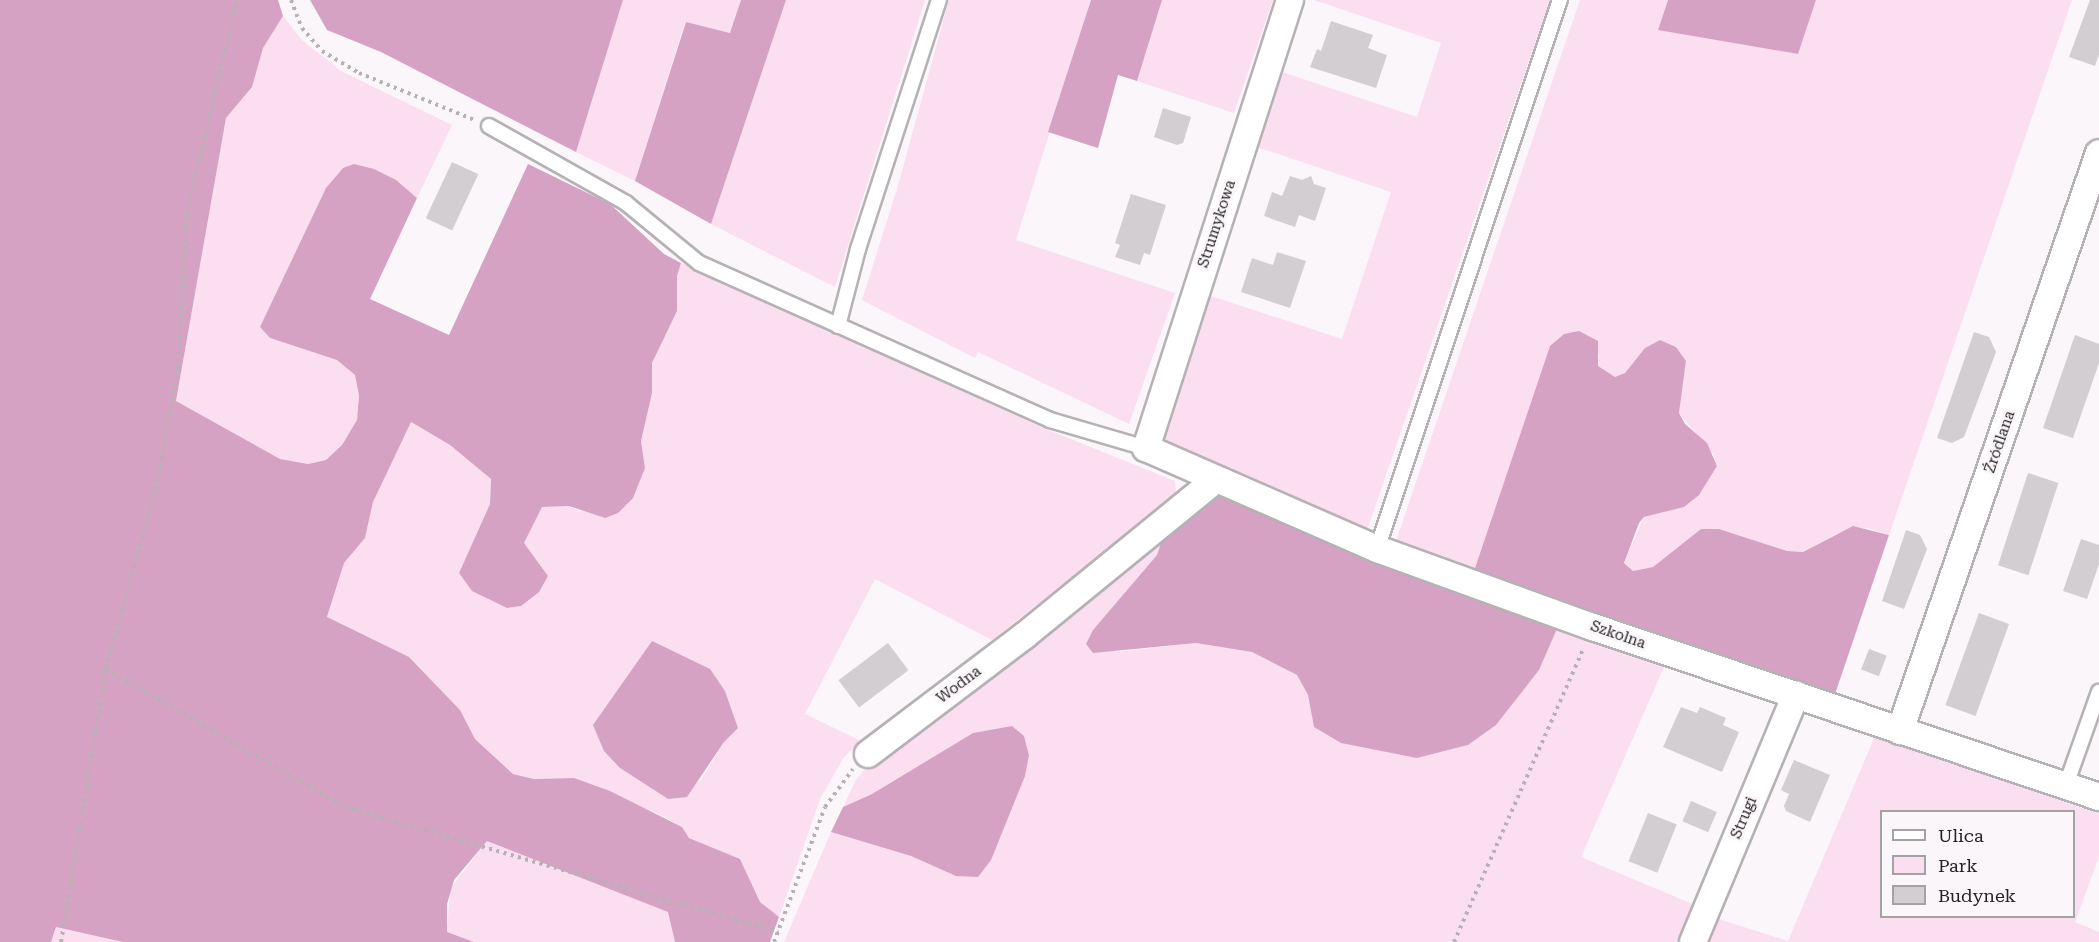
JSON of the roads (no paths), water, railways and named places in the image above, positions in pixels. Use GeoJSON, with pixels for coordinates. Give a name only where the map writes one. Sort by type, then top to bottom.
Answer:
{"type":"FeatureCollection","features":[{"type":"Feature","properties":{"kind":"street","name":"Strumykowa"},"geometry":{"type":"LineString","coordinates":[[1146,448],[1290,0]]}},
{"type":"Feature","properties":{"kind":"street","name":"Źródlana"},"geometry":{"type":"LineString","coordinates":[[1900,731],[2099,153]]}},
{"type":"Feature","properties":{"kind":"street","name":"Szkolna"},"geometry":{"type":"LineString","coordinates":[[1146,448],[1377,549],[1593,627],[2099,797]]}},
{"type":"Feature","properties":{"kind":"street","name":"Wodna"},"geometry":{"type":"LineString","coordinates":[[868,754],[1024,636],[1215,480]]}},
{"type":"Feature","properties":{"kind":"street","name":"Strugi"},"geometry":{"type":"LineString","coordinates":[[1693,942],[1796,695]]}},
{"type":"Feature","properties":{"kind":"lane"},"geometry":{"type":"LineString","coordinates":[[838,326],[858,249],[939,0]]}},
{"type":"Feature","properties":{"kind":"lane"},"geometry":{"type":"LineString","coordinates":[[1377,549],[1560,0]]}},
{"type":"Feature","properties":{"kind":"lane"},"geometry":{"type":"LineString","coordinates":[[489,126],[626,203],[699,263],[1050,420],[1146,448]]}},
{"type":"Feature","properties":{"kind":"lane"},"geometry":{"type":"LineString","coordinates":[[2066,785],[2099,692]]}}]}
